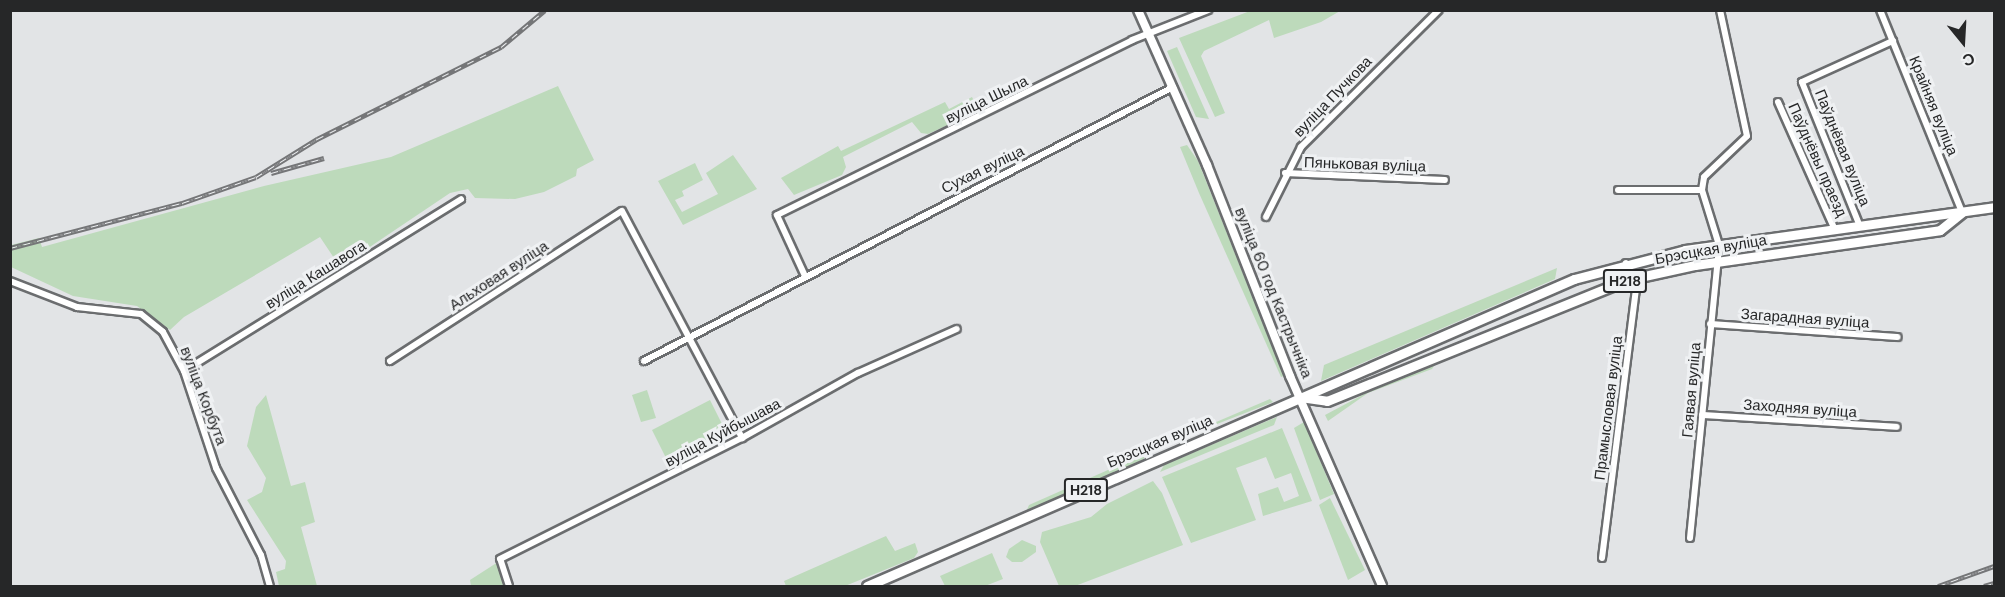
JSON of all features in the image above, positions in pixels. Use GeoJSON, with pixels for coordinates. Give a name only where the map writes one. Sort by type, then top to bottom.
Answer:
{"type":"FeatureCollection","features":[{"type":"Feature","properties":{"kind":"main road","name":"Брэсцкая вуліца"},"geometry":{"type":"LineString","coordinates":[[867,586],[1527,298],[1626,263],[1719,245],[1995,207]]}},
{"type":"Feature","properties":{"kind":"main road","name":"Брэсцкая вуліца"},"geometry":{"type":"LineString","coordinates":[[1300,397],[1327,401],[1539,313],[1633,279],[1718,262],[1940,230],[1962,212]]}},
{"type":"Feature","properties":{"kind":"street","name":"вуліца 60 год Кастрычніка"},"geometry":{"type":"LineString","coordinates":[[1138,10],[1173,87],[1300,397],[1382,586]]}},
{"type":"Feature","properties":{"kind":"street","name":"вуліца Шыла"},"geometry":{"type":"LineString","coordinates":[[805,276],[777,214],[1148,34],[1208,10]]}},
{"type":"Feature","properties":{"kind":"street","name":"вуліца Пучкова"},"geometry":{"type":"LineString","coordinates":[[1266,217],[1285,173],[1301,147],[1439,10]]}},
{"type":"Feature","properties":{"kind":"street"},"geometry":{"type":"LineString","coordinates":[[1719,245],[1702,190],[1704,177],[1747,136],[1720,10]]}},
{"type":"Feature","properties":{"kind":"street","name":"Крайняя вуліца"},"geometry":{"type":"LineString","coordinates":[[1880,10],[1962,212]]}},
{"type":"Feature","properties":{"kind":"street","name":"Паўднёвая вуліца"},"geometry":{"type":"LineString","coordinates":[[1859,224],[1802,82],[1893,41]]}},
{"type":"Feature","properties":{"kind":"street","name":"Сухая вуліца"},"geometry":{"type":"LineString","coordinates":[[644,361],[1173,87]]}},
{"type":"Feature","properties":{"kind":"street","name":"Паўднёвы праезд"},"geometry":{"type":"LineString","coordinates":[[1778,102],[1834,228]]}},
{"type":"Feature","properties":{"kind":"street","name":"Пяньковая вуліца"},"geometry":{"type":"LineString","coordinates":[[1285,173],[1445,180]]}},
{"type":"Feature","properties":{"kind":"street"},"geometry":{"type":"LineString","coordinates":[[1618,190],[1702,190]]}},
{"type":"Feature","properties":{"kind":"street","name":"вуліца Кашавога"},"geometry":{"type":"LineString","coordinates":[[184,371],[460,199]]}},
{"type":"Feature","properties":{"kind":"street","name":"Альховая вуліца"},"geometry":{"type":"LineString","coordinates":[[390,361],[622,211],[691,338]]}},
{"type":"Feature","properties":{"kind":"street","name":"Гаявая вуліца"},"geometry":{"type":"LineString","coordinates":[[1690,538],[1719,245]]}},
{"type":"Feature","properties":{"kind":"street","name":"Прамысловая вуліца"},"geometry":{"type":"LineString","coordinates":[[1602,558],[1636,287],[1626,263]]}},
{"type":"Feature","properties":{"kind":"street","name":"вуліца Корбута"},"geometry":{"type":"LineString","coordinates":[[10,281],[77,306],[141,314],[163,332],[184,371],[216,468],[261,555],[270,586]]}},
{"type":"Feature","properties":{"kind":"street","name":"Загарадная вуліца"},"geometry":{"type":"LineString","coordinates":[[1710,324],[1898,338]]}},
{"type":"Feature","properties":{"kind":"street","name":"вуліца Куйбышава"},"geometry":{"type":"LineString","coordinates":[[508,586],[500,559],[742,438],[858,373],[957,329]]}},
{"type":"Feature","properties":{"kind":"street"},"geometry":{"type":"LineString","coordinates":[[691,338],[742,438]]}},
{"type":"Feature","properties":{"kind":"street","name":"Заходняя вуліца"},"geometry":{"type":"LineString","coordinates":[[1702,415],[1897,428]]}},
{"type":"Feature","properties":{"kind":"green space"},"geometry":{"type":"Polygon","coordinates":[[[1250,11],[1340,11],[1321,22],[1274,38],[1269,20],[1204,51],[1201,56],[1225,113],[1215,117],[1179,38],[1250,11]]]}},
{"type":"Feature","properties":{"kind":"green space"},"geometry":{"type":"Polygon","coordinates":[[[1177,47],[1209,119],[1196,117],[1167,51],[1177,47]]]}},
{"type":"Feature","properties":{"kind":"green space"},"geometry":{"type":"Polygon","coordinates":[[[558,86],[594,160],[577,169],[576,176],[544,192],[515,199],[475,198],[468,189],[450,193],[340,267],[320,237],[184,317],[170,330],[137,306],[73,296],[11,267],[11,245],[39,238],[42,247],[264,186],[391,157],[558,86]]]}},
{"type":"Feature","properties":{"kind":"green space"},"geometry":{"type":"Polygon","coordinates":[[[972,97],[979,111],[928,134],[921,133],[912,122],[843,157],[846,167],[842,175],[794,195],[781,178],[838,146],[841,151],[945,102],[949,109],[972,97]]]}},
{"type":"Feature","properties":{"kind":"green space"},"geometry":{"type":"Polygon","coordinates":[[[1187,145],[1198,161],[1284,376],[1281,377],[1199,193],[1180,147],[1187,145]]]}},
{"type":"Feature","properties":{"kind":"green space"},"geometry":{"type":"Polygon","coordinates":[[[733,155],[757,189],[683,225],[658,181],[695,163],[703,180],[682,191],[684,196],[675,200],[682,212],[718,194],[706,173],[733,155]]]}},
{"type":"Feature","properties":{"kind":"green space"},"geometry":{"type":"Polygon","coordinates":[[[1557,268],[1555,279],[1321,381],[1324,365],[1557,268]]]}},
{"type":"Feature","properties":{"kind":"green space"},"geometry":{"type":"Polygon","coordinates":[[[1436,363],[1432,369],[1368,393],[1328,421],[1325,415],[1387,382],[1436,363]]]}},
{"type":"Feature","properties":{"kind":"green space"},"geometry":{"type":"Polygon","coordinates":[[[647,390],[656,418],[641,422],[632,395],[647,390]]]}},
{"type":"Feature","properties":{"kind":"green space"},"geometry":{"type":"Polygon","coordinates":[[[266,395],[291,486],[305,482],[315,522],[301,527],[317,586],[279,586],[276,572],[285,569],[286,561],[247,500],[262,492],[266,478],[247,446],[256,407],[266,395]]]}},
{"type":"Feature","properties":{"kind":"green space"},"geometry":{"type":"Polygon","coordinates":[[[1270,399],[1273,402],[1153,449],[1270,399]]]}},
{"type":"Feature","properties":{"kind":"green space"},"geometry":{"type":"Polygon","coordinates":[[[710,400],[725,430],[667,460],[652,430],[710,400]]]}},
{"type":"Feature","properties":{"kind":"green space"},"geometry":{"type":"Polygon","coordinates":[[[1277,417],[1274,425],[1160,472],[1164,465],[1277,417]]]}},
{"type":"Feature","properties":{"kind":"green space"},"geometry":{"type":"Polygon","coordinates":[[[1304,422],[1334,494],[1320,500],[1294,428],[1304,422]]]}},
{"type":"Feature","properties":{"kind":"green space"},"geometry":{"type":"Polygon","coordinates":[[[1282,428],[1312,501],[1263,516],[1258,494],[1278,487],[1284,502],[1299,496],[1291,473],[1275,479],[1266,457],[1236,468],[1256,520],[1191,543],[1162,477],[1282,428]]]}},
{"type":"Feature","properties":{"kind":"green space"},"geometry":{"type":"Polygon","coordinates":[[[1144,454],[1144,459],[1026,512],[1029,505],[1144,454]]]}},
{"type":"Feature","properties":{"kind":"green space"},"geometry":{"type":"Polygon","coordinates":[[[1153,481],[1162,493],[1183,545],[1075,586],[1059,586],[1040,542],[1042,532],[1091,517],[1107,504],[1153,481]]]}},
{"type":"Feature","properties":{"kind":"green space"},"geometry":{"type":"Polygon","coordinates":[[[1330,498],[1365,570],[1348,580],[1319,505],[1330,498]]]}},
{"type":"Feature","properties":{"kind":"green space"},"geometry":{"type":"Polygon","coordinates":[[[886,536],[895,551],[915,543],[918,552],[914,558],[845,586],[786,586],[784,581],[886,536]]]}},
{"type":"Feature","properties":{"kind":"green space"},"geometry":{"type":"Polygon","coordinates":[[[1022,540],[1036,546],[1036,552],[1022,562],[1012,562],[1006,557],[1009,549],[1022,540]]]}},
{"type":"Feature","properties":{"kind":"green space"},"geometry":{"type":"Polygon","coordinates":[[[992,553],[1003,579],[985,586],[945,586],[940,576],[992,553]]]}},
{"type":"Feature","properties":{"kind":"green space"},"geometry":{"type":"Polygon","coordinates":[[[498,562],[505,586],[471,586],[470,580],[498,562]]]}},
{"type":"Feature","properties":{"kind":"railway"},"geometry":{"type":"LineString","coordinates":[[10,248],[182,203],[256,177],[317,139],[501,47],[545,10]]}},
{"type":"Feature","properties":{"kind":"railway"},"geometry":{"type":"LineString","coordinates":[[271,173],[324,158]]}},
{"type":"Feature","properties":{"kind":"railway"},"geometry":{"type":"LineString","coordinates":[[1938,586],[1994,566]]}},
{"type":"Feature","properties":{"kind":"railway"},"geometry":{"type":"LineString","coordinates":[[1984,586],[1994,583]]}}]}
